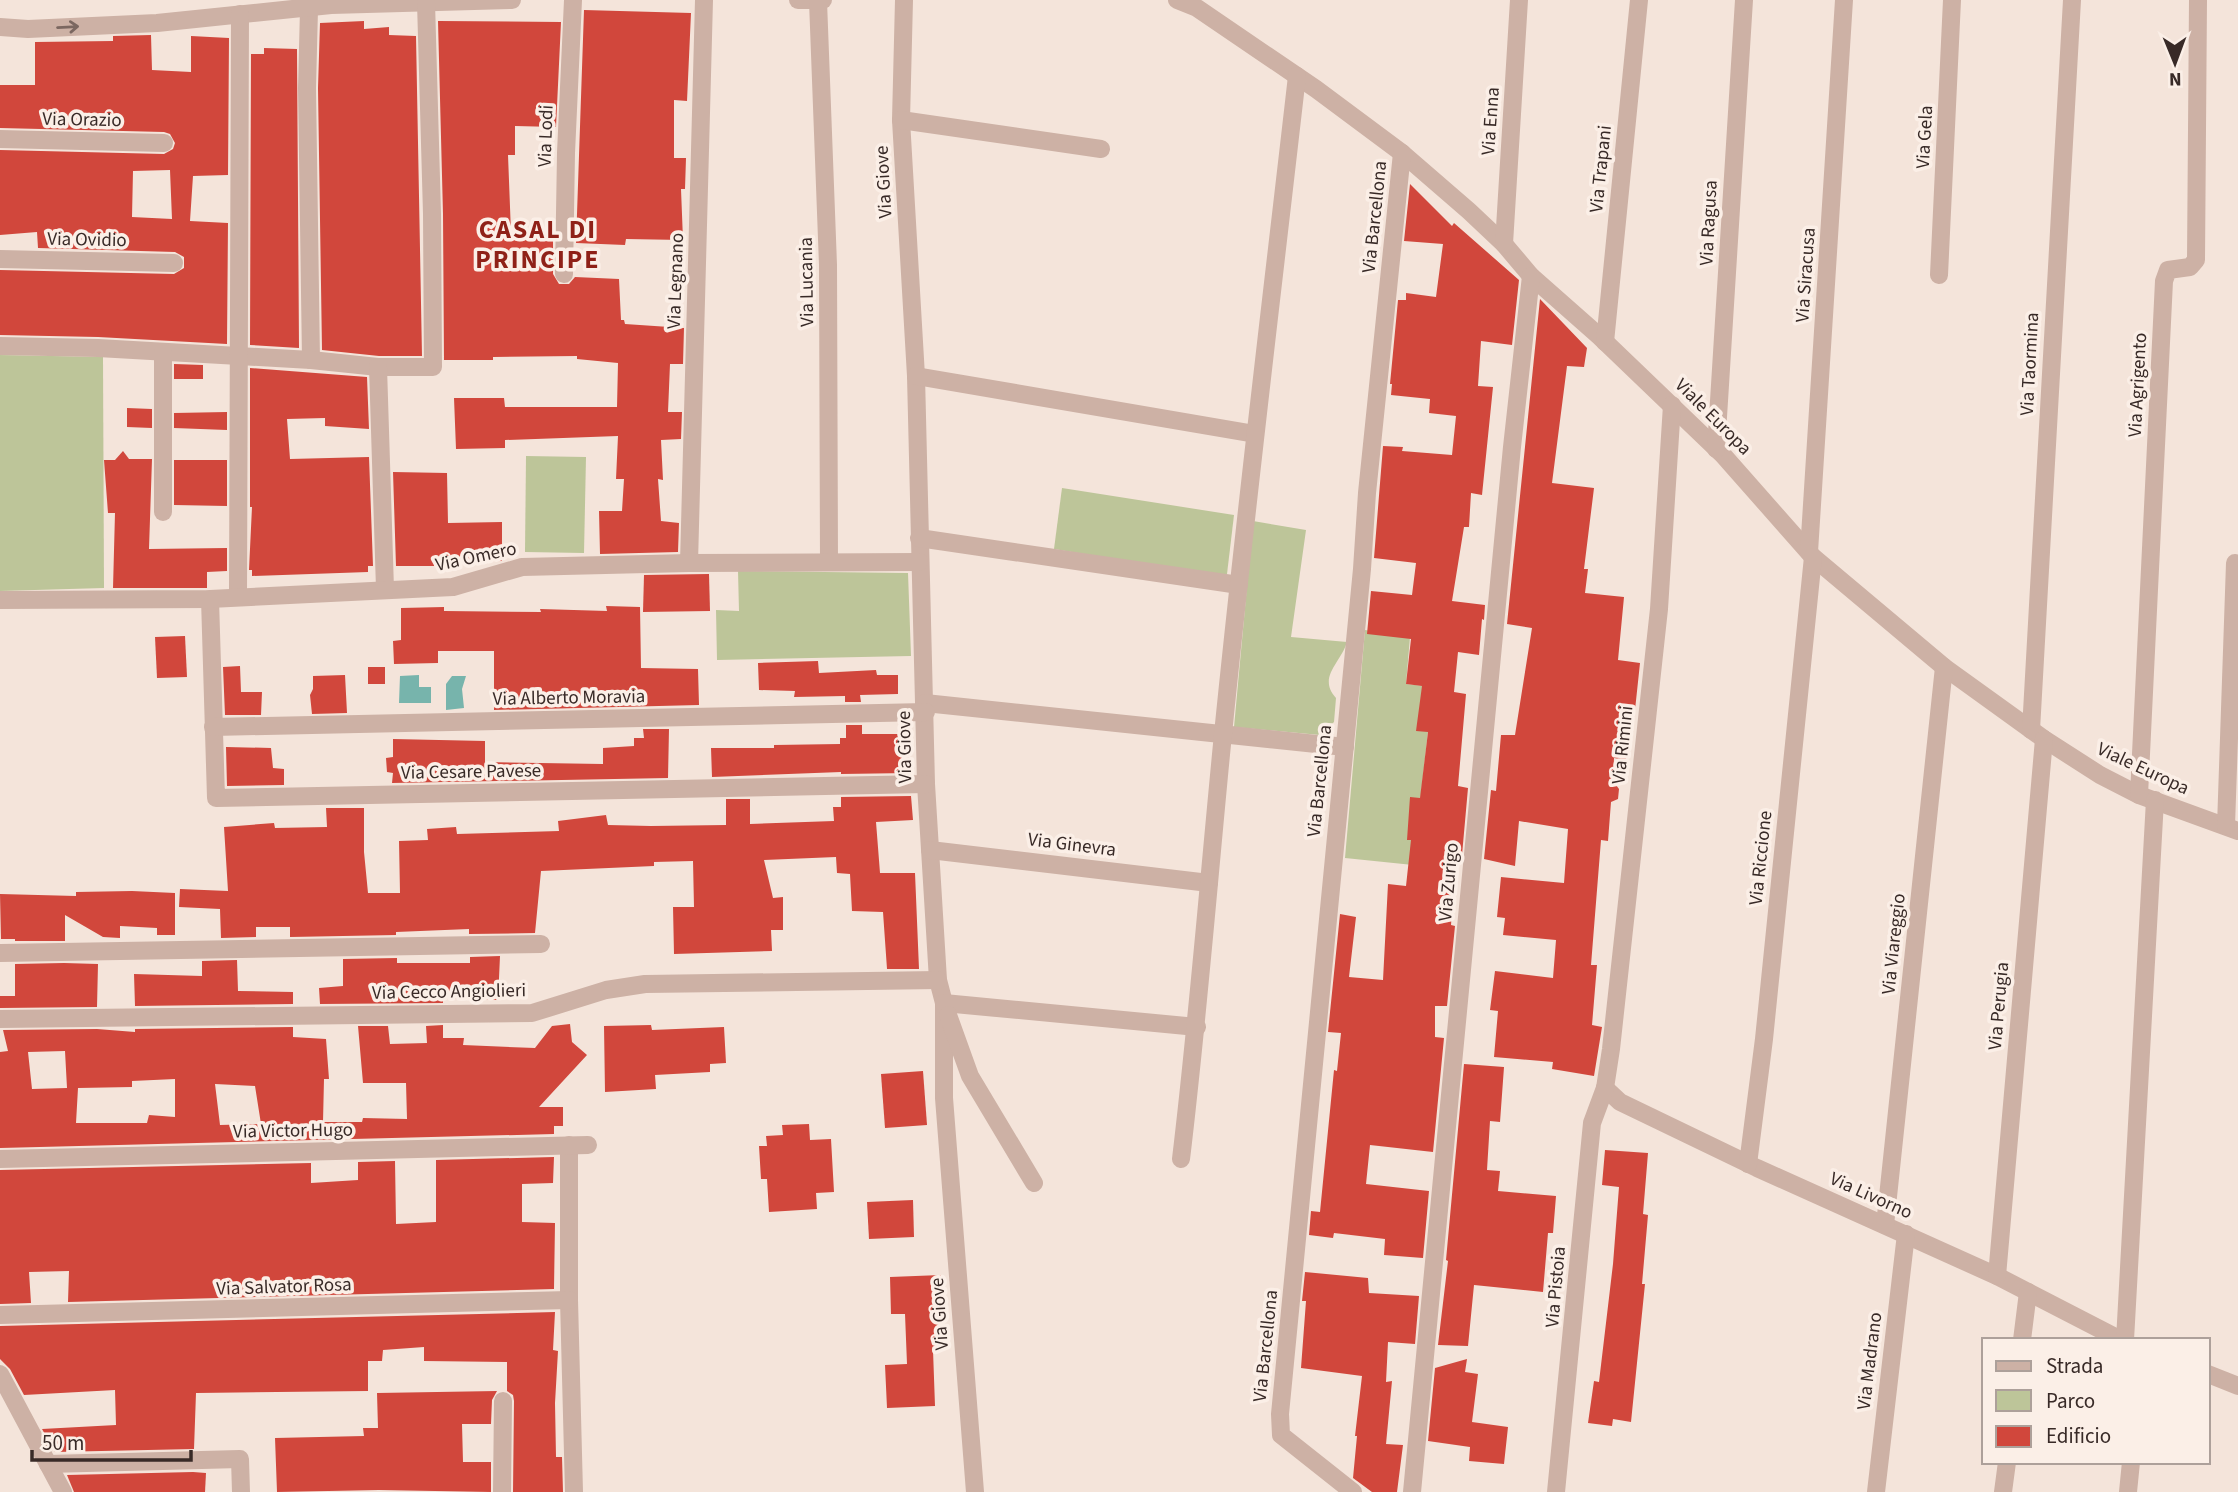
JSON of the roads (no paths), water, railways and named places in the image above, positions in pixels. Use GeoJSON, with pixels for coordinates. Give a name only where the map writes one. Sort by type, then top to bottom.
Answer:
{"type":"FeatureCollection","features":[{"type":"Feature","properties":{"kind":"street"},"geometry":{"type":"LineString","coordinates":[[0,27],[27,29],[156,23],[331,5],[512,0]]}},
{"type":"Feature","properties":{"kind":"street","name":"Via Lodi"},"geometry":{"type":"LineString","coordinates":[[564,274],[573,0]]}},
{"type":"Feature","properties":{"kind":"street","name":"Via Legnano"},"geometry":{"type":"LineString","coordinates":[[689,564],[704,0]]}},
{"type":"Feature","properties":{"kind":"street"},"geometry":{"type":"LineString","coordinates":[[797,0],[823,0]]}},
{"type":"Feature","properties":{"kind":"street","name":"Via Giove"},"geometry":{"type":"LineString","coordinates":[[904,0],[901,120],[916,376],[926,784],[938,981],[944,1003],[944,1098],[975,1492]]}},
{"type":"Feature","properties":{"kind":"street","name":"Viale Europa"},"geometry":{"type":"LineString","coordinates":[[1177,0],[1197,8],[1297,76],[1402,153],[1504,244],[1531,276],[1672,405],[1716,449],[1811,555],[1944,667],[2099,775],[2147,798],[2232,828]]}},
{"type":"Feature","properties":{"kind":"street","name":"Via Enna"},"geometry":{"type":"LineString","coordinates":[[1504,244],[1519,0]]}},
{"type":"Feature","properties":{"kind":"street","name":"Via Trapani"},"geometry":{"type":"LineString","coordinates":[[1605,342],[1639,0]]}},
{"type":"Feature","properties":{"kind":"street","name":"Via Ragusa"},"geometry":{"type":"LineString","coordinates":[[1716,449],[1744,0]]}},
{"type":"Feature","properties":{"kind":"street","name":"Via Siracusa"},"geometry":{"type":"LineString","coordinates":[[1811,555],[1844,0]]}},
{"type":"Feature","properties":{"kind":"street","name":"Via Gela"},"geometry":{"type":"LineString","coordinates":[[1939,275],[1952,0]]}},
{"type":"Feature","properties":{"kind":"street","name":"Via Taormina"},"geometry":{"type":"LineString","coordinates":[[2037,734],[2072,0]]}},
{"type":"Feature","properties":{"kind":"street","name":"Via Agrigento"},"geometry":{"type":"LineString","coordinates":[[2147,798],[2164,281],[2168,270],[2190,267],[2196,260],[2198,0]]}},
{"type":"Feature","properties":{"kind":"street","name":"Via Lucania"},"geometry":{"type":"LineString","coordinates":[[818,1],[828,265],[829,562]]}},
{"type":"Feature","properties":{"kind":"street"},"geometry":{"type":"LineString","coordinates":[[0,346],[98,348],[311,360],[378,367],[433,367],[426,2]]}},
{"type":"Feature","properties":{"kind":"street"},"geometry":{"type":"LineString","coordinates":[[309,9],[307,101],[311,360]]}},
{"type":"Feature","properties":{"kind":"street"},"geometry":{"type":"LineString","coordinates":[[238,596],[240,14]]}},
{"type":"Feature","properties":{"kind":"street"},"geometry":{"type":"LineString","coordinates":[[1181,1159],[1197,1027],[1255,433],[1297,76]]}},
{"type":"Feature","properties":{"kind":"street"},"geometry":{"type":"LineString","coordinates":[[901,120],[1101,149]]}},
{"type":"Feature","properties":{"kind":"street","name":"Via Orazio"},"geometry":{"type":"LineString","coordinates":[[0,139],[164,143]]}},
{"type":"Feature","properties":{"kind":"street","name":"Via Barcellona"},"geometry":{"type":"LineString","coordinates":[[1353,1492],[1281,1435],[1280,1414],[1402,153]]}},
{"type":"Feature","properties":{"kind":"street","name":"Via Ovidio"},"geometry":{"type":"LineString","coordinates":[[0,259],[174,262]]}},
{"type":"Feature","properties":{"kind":"street","name":"Via Zurigo"},"geometry":{"type":"LineString","coordinates":[[1412,1492],[1508,486],[1531,276]]}},
{"type":"Feature","properties":{"kind":"street"},"geometry":{"type":"LineString","coordinates":[[163,352],[163,512]]}},
{"type":"Feature","properties":{"kind":"street"},"geometry":{"type":"LineString","coordinates":[[378,367],[385,589]]}},
{"type":"Feature","properties":{"kind":"street"},"geometry":{"type":"LineString","coordinates":[[916,376],[1255,433]]}},
{"type":"Feature","properties":{"kind":"street","name":"Via Rimini"},"geometry":{"type":"LineString","coordinates":[[1605,1088],[1659,609],[1672,405]]}},
{"type":"Feature","properties":{"kind":"street"},"geometry":{"type":"LineString","coordinates":[[919,538],[1239,585]]}},
{"type":"Feature","properties":{"kind":"street","name":"Via Riccione"},"geometry":{"type":"LineString","coordinates":[[1748,1164],[1764,1039],[1811,555]]}},
{"type":"Feature","properties":{"kind":"street","name":"Via Omero"},"geometry":{"type":"LineString","coordinates":[[0,600],[210,599],[453,587],[522,567],[919,562]]}},
{"type":"Feature","properties":{"kind":"street"},"geometry":{"type":"LineString","coordinates":[[2232,828],[2235,563]]}},
{"type":"Feature","properties":{"kind":"street","name":"Via Cesare Pavese"},"geometry":{"type":"LineString","coordinates":[[210,599],[216,798],[926,784]]}},
{"type":"Feature","properties":{"kind":"street","name":"Via Viareggio"},"geometry":{"type":"LineString","coordinates":[[1885,1225],[1944,667]]}},
{"type":"Feature","properties":{"kind":"street","name":"Via Alberto Moravia"},"geometry":{"type":"LineString","coordinates":[[213,727],[925,708],[1224,733],[1345,747]]}},
{"type":"Feature","properties":{"kind":"street","name":"Via Perugia"},"geometry":{"type":"LineString","coordinates":[[1997,1276],[2037,734]]}},
{"type":"Feature","properties":{"kind":"street"},"geometry":{"type":"LineString","coordinates":[[2123,1338],[2147,798]]}},
{"type":"Feature","properties":{"kind":"street","name":"Via Ginevra"},"geometry":{"type":"LineString","coordinates":[[930,850],[1209,883]]}},
{"type":"Feature","properties":{"kind":"street"},"geometry":{"type":"LineString","coordinates":[[0,953],[541,944]]}},
{"type":"Feature","properties":{"kind":"street","name":"Via Cecco Angiolieri"},"geometry":{"type":"LineString","coordinates":[[0,1019],[532,1013],[606,990],[645,984],[938,981]]}},
{"type":"Feature","properties":{"kind":"street"},"geometry":{"type":"LineString","coordinates":[[1034,1183],[970,1076],[944,1003],[1197,1027]]}},
{"type":"Feature","properties":{"kind":"street","name":"Via Livorno"},"geometry":{"type":"LineString","coordinates":[[1605,1088],[1620,1102],[1748,1164],[1997,1276],[2119,1338]]}},
{"type":"Feature","properties":{"kind":"street","name":"Via Pistoia"},"geometry":{"type":"LineString","coordinates":[[1556,1492],[1592,1123],[1605,1088]]}},
{"type":"Feature","properties":{"kind":"street"},"geometry":{"type":"LineString","coordinates":[[569,1145],[569,1300],[574,1492]]}},
{"type":"Feature","properties":{"kind":"street","name":"Via Victor Hugo"},"geometry":{"type":"LineString","coordinates":[[0,1159],[588,1145]]}},
{"type":"Feature","properties":{"kind":"street","name":"Via Madrano"},"geometry":{"type":"LineString","coordinates":[[1876,1492],[1906,1234]]}},
{"type":"Feature","properties":{"kind":"street"},"geometry":{"type":"LineString","coordinates":[[2022,1338],[2028,1292]]}},
{"type":"Feature","properties":{"kind":"street","name":"Via Salvator Rosa"},"geometry":{"type":"LineString","coordinates":[[0,1315],[569,1300]]}},
{"type":"Feature","properties":{"kind":"street"},"geometry":{"type":"LineString","coordinates":[[0,1374],[63,1492]]}},
{"type":"Feature","properties":{"kind":"street"},"geometry":{"type":"LineString","coordinates":[[2210,1375],[2238,1386]]}},
{"type":"Feature","properties":{"kind":"street"},"geometry":{"type":"LineString","coordinates":[[502,1492],[503,1401]]}},
{"type":"Feature","properties":{"kind":"street"},"geometry":{"type":"LineString","coordinates":[[48,1464],[240,1459],[240,1492]]}},
{"type":"Feature","properties":{"kind":"street"},"geometry":{"type":"LineString","coordinates":[[2003,1492],[2007,1464]]}},
{"type":"Feature","properties":{"kind":"street"},"geometry":{"type":"LineString","coordinates":[[2128,1492],[2131,1464]]}},
{"type":"Feature","properties":{"kind":"water"},"geometry":{"type":"Polygon","coordinates":[[[419,675],[419,687],[431,687],[431,703],[399,703],[400,676],[419,675]]]}},
{"type":"Feature","properties":{"kind":"water"},"geometry":{"type":"Polygon","coordinates":[[[452,676],[466,676],[462,689],[464,708],[446,710],[446,684],[452,676]]]}},
{"type":"Feature","properties":{"kind":"district","name":"CASAL DI PRINCIPE"},"geometry":{"type":"Point","coordinates":[538,244]}}]}
